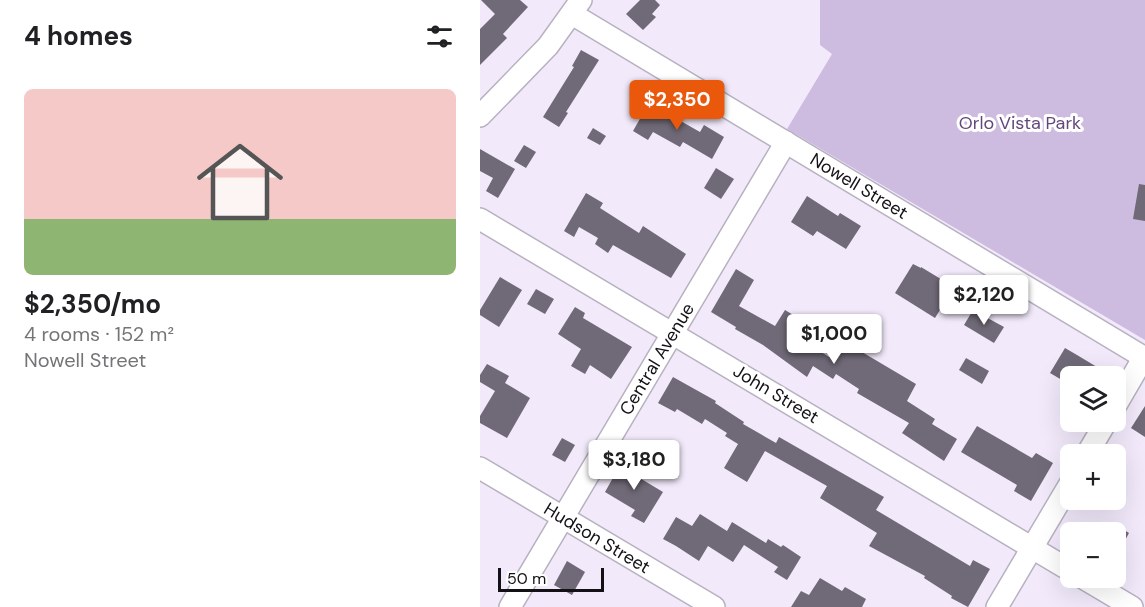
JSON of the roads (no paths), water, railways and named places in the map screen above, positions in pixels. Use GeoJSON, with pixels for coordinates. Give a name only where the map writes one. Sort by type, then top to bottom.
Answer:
{"type":"FeatureCollection","features":[{"type":"Feature","properties":{"kind":"street"},"geometry":{"type":"LineString","coordinates":[[480,116],[548,45],[577,7]]}},
{"type":"Feature","properties":{"kind":"street","name":"Nowell Street"},"geometry":{"type":"LineString","coordinates":[[577,7],[786,142],[1145,357]]}},
{"type":"Feature","properties":{"kind":"street","name":"Central Avenue"},"geometry":{"type":"LineString","coordinates":[[510,607],[786,142]]}},
{"type":"Feature","properties":{"kind":"street","name":"John Street"},"geometry":{"type":"LineString","coordinates":[[480,219],[1060,565]]}},
{"type":"Feature","properties":{"kind":"street"},"geometry":{"type":"LineString","coordinates":[[1126,388],[1145,357]]}},
{"type":"Feature","properties":{"kind":"street","name":"Hudson Street"},"geometry":{"type":"LineString","coordinates":[[480,468],[714,607]]}},
{"type":"Feature","properties":{"kind":"street"},"geometry":{"type":"LineString","coordinates":[[997,607],[1060,501]]}},
{"type":"Feature","properties":{"kind":"street"},"geometry":{"type":"LineString","coordinates":[[1100,588],[1132,607]]}},
{"type":"Feature","properties":{"kind":"park label","name":"Orlo Vista Park"},"geometry":{"type":"Point","coordinates":[1020,123]}}]}
